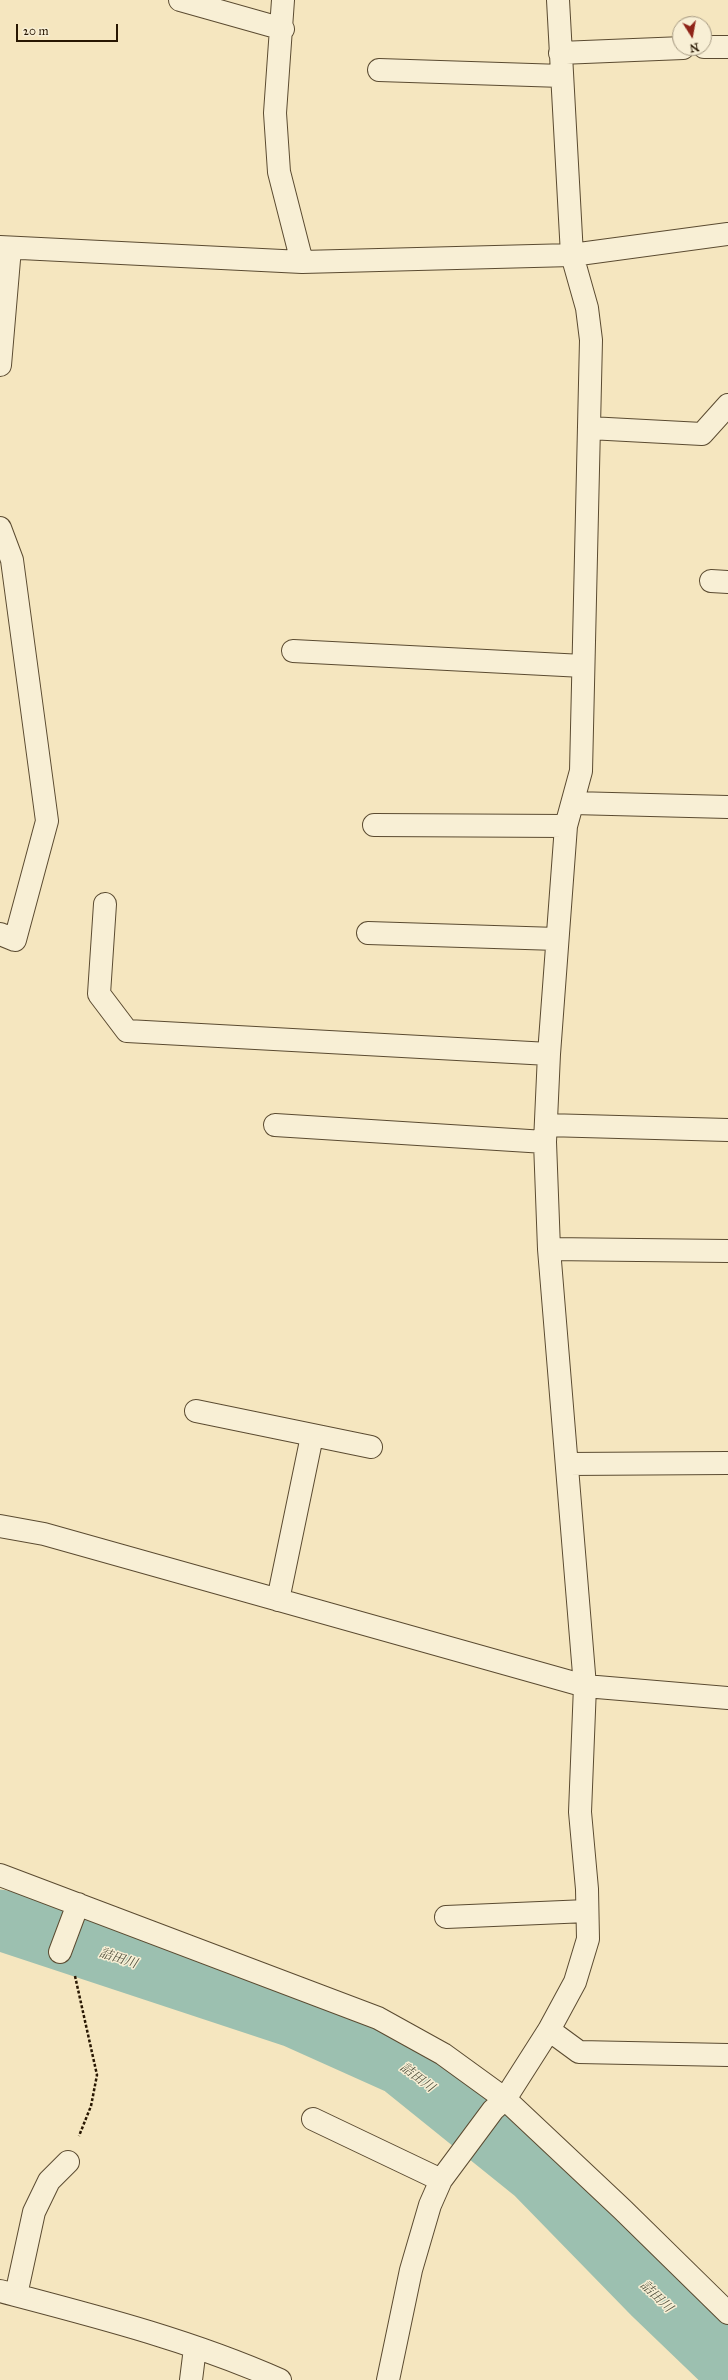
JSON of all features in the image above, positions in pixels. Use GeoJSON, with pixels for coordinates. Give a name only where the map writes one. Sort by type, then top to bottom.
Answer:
{"type":"FeatureCollection","features":[{"type":"Feature","properties":{"kind":"street"},"geometry":{"type":"LineString","coordinates":[[180,0],[283,29]]}},
{"type":"Feature","properties":{"kind":"street"},"geometry":{"type":"LineString","coordinates":[[283,0],[283,29],[275,113],[279,172],[302,262]]}},
{"type":"Feature","properties":{"kind":"street"},"geometry":{"type":"LineString","coordinates":[[388,2380],[411,2270],[430,2205],[442,2180],[499,2104],[549,2030],[575,1982],[588,1939],[580,1812],[585,1686],[549,1249],[545,1134],[549,1054],[566,826],[581,771],[591,340],[587,308],[572,255],[558,0]]}},
{"type":"Feature","properties":{"kind":"street"},"geometry":{"type":"LineString","coordinates":[[712,47],[728,47]]}},
{"type":"Feature","properties":{"kind":"street"},"geometry":{"type":"LineString","coordinates":[[560,53],[672,48]]}},
{"type":"Feature","properties":{"kind":"street"},"geometry":{"type":"LineString","coordinates":[[379,70],[562,76]]}},
{"type":"Feature","properties":{"kind":"street"},"geometry":{"type":"LineString","coordinates":[[0,365],[5,248],[302,262],[572,255],[728,234]]}},
{"type":"Feature","properties":{"kind":"street"},"geometry":{"type":"LineString","coordinates":[[589,428],[702,434],[728,405]]}},
{"type":"Feature","properties":{"kind":"street"},"geometry":{"type":"LineString","coordinates":[[0,528],[12,560],[47,821],[15,940],[0,934]]}},
{"type":"Feature","properties":{"kind":"street"},"geometry":{"type":"LineString","coordinates":[[293,651],[583,666]]}},
{"type":"Feature","properties":{"kind":"street"},"geometry":{"type":"LineString","coordinates":[[573,803],[728,807]]}},
{"type":"Feature","properties":{"kind":"street"},"geometry":{"type":"LineString","coordinates":[[374,825],[566,826]]}},
{"type":"Feature","properties":{"kind":"street"},"geometry":{"type":"LineString","coordinates":[[105,904],[99,994],[127,1031],[549,1054]]}},
{"type":"Feature","properties":{"kind":"street"},"geometry":{"type":"LineString","coordinates":[[368,933],[557,939]]}},
{"type":"Feature","properties":{"kind":"street"},"geometry":{"type":"LineString","coordinates":[[276,1125],[545,1134],[728,1130]]}},
{"type":"Feature","properties":{"kind":"street"},"geometry":{"type":"LineString","coordinates":[[549,1249],[728,1251]]}},
{"type":"Feature","properties":{"kind":"street"},"geometry":{"type":"LineString","coordinates":[[196,1411],[371,1447]]}},
{"type":"Feature","properties":{"kind":"street"},"geometry":{"type":"LineString","coordinates":[[278,1600],[312,1436]]}},
{"type":"Feature","properties":{"kind":"street"},"geometry":{"type":"LineString","coordinates":[[567,1464],[728,1463]]}},
{"type":"Feature","properties":{"kind":"street"},"geometry":{"type":"LineString","coordinates":[[0,1526],[44,1534],[585,1686],[728,1698]]}},
{"type":"Feature","properties":{"kind":"street"},"geometry":{"type":"LineString","coordinates":[[0,1875],[378,2018],[443,2054],[622,2209],[728,2313]]}},
{"type":"Feature","properties":{"kind":"street"},"geometry":{"type":"LineString","coordinates":[[60,1952],[78,1904]]}},
{"type":"Feature","properties":{"kind":"street"},"geometry":{"type":"LineString","coordinates":[[446,1917],[587,1911]]}},
{"type":"Feature","properties":{"kind":"street"},"geometry":{"type":"LineString","coordinates":[[549,2030],[579,2052],[728,2055]]}},
{"type":"Feature","properties":{"kind":"street"},"geometry":{"type":"LineString","coordinates":[[312,2120],[442,2180]]}},
{"type":"Feature","properties":{"kind":"street"},"geometry":{"type":"LineString","coordinates":[[68,2162],[49,2180],[34,2212],[8,2293],[94,2315],[239,2362],[280,2380]]}},
{"type":"Feature","properties":{"kind":"street"},"geometry":{"type":"LineString","coordinates":[[191,2380],[195,2348]]}},
{"type":"Feature","properties":{"kind":"path"},"geometry":{"type":"LineString","coordinates":[[60,1952],[75,1976],[97,2075],[91,2106],[68,2162]]}},
{"type":"Feature","properties":{"kind":"waterway","name":"詰田川"},"geometry":{"type":"LineString","coordinates":[[0,1920],[294,2017],[401,2065],[535,2173],[652,2293],[728,2366]]}}]}
